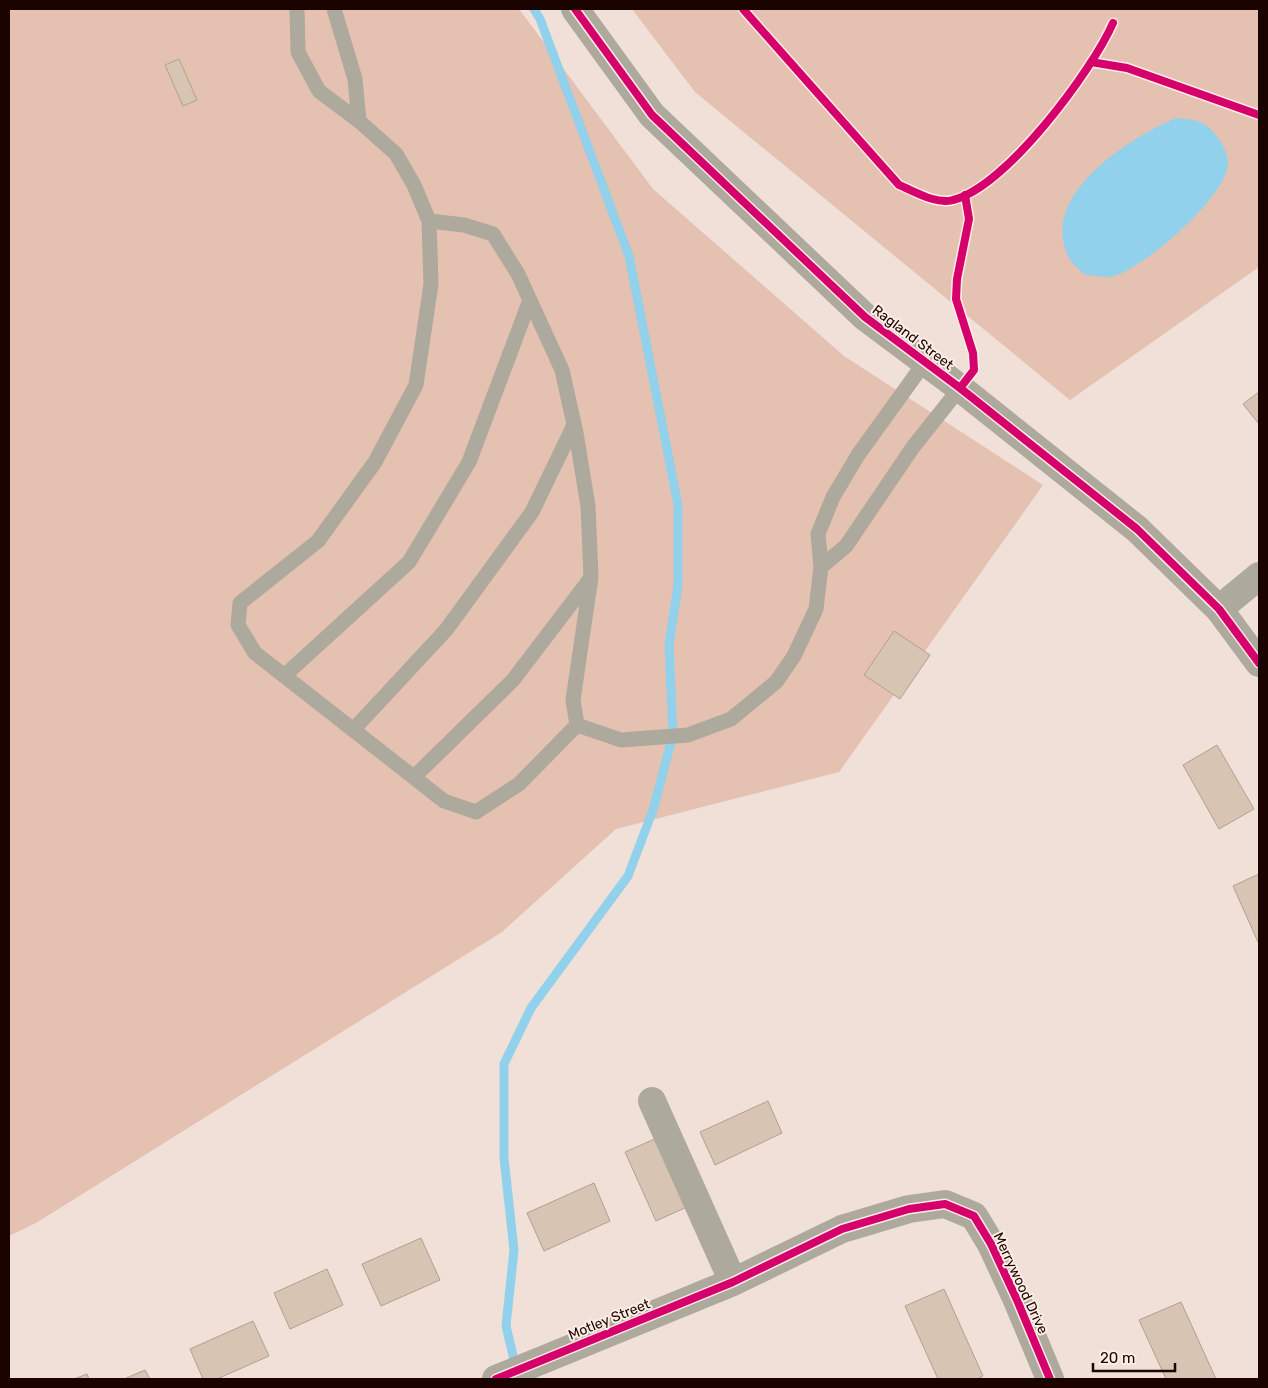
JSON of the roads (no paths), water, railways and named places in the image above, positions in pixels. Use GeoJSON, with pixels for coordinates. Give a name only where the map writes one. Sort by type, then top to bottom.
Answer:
{"type":"FeatureCollection","features":[{"type":"Feature","properties":{"kind":"street","name":"Ragland Street"},"geometry":{"type":"LineString","coordinates":[[574,9],[652,115],[865,317],[960,388],[1137,529],[1219,609],[1259,663]]}},
{"type":"Feature","properties":{"kind":"street"},"geometry":{"type":"LineString","coordinates":[[1219,609],[1259,576]]}},
{"type":"Feature","properties":{"kind":"street"},"geometry":{"type":"LineString","coordinates":[[652,1101],[733,1282]]}},
{"type":"Feature","properties":{"kind":"street","name":"Merrywood Drive"},"geometry":{"type":"LineString","coordinates":[[733,1282],[842,1229],[909,1209],[945,1204],[974,1216],[991,1244],[1050,1379]]}},
{"type":"Feature","properties":{"kind":"street","name":"Motley Street"},"geometry":{"type":"LineString","coordinates":[[496,1379],[733,1282]]}},
{"type":"Feature","properties":{"kind":"lane"},"geometry":{"type":"LineString","coordinates":[[297,9],[298,52],[319,91],[359,121],[396,154],[414,185],[429,221],[431,284],[416,385],[375,462],[318,541],[240,603],[238,625],[255,653],[284,676],[444,800],[476,812],[519,784],[577,725]]}},
{"type":"Feature","properties":{"kind":"lane"},"geometry":{"type":"LineString","coordinates":[[334,9],[355,79],[359,121]]}},
{"type":"Feature","properties":{"kind":"lane"},"geometry":{"type":"LineString","coordinates":[[429,221],[464,224],[492,234],[518,274],[562,370],[588,506],[591,577],[573,700],[577,725]]}},
{"type":"Feature","properties":{"kind":"lane"},"geometry":{"type":"LineString","coordinates":[[284,676],[409,562],[469,462],[530,300]]}},
{"type":"Feature","properties":{"kind":"lane"},"geometry":{"type":"LineString","coordinates":[[577,725],[621,740],[688,735],[731,719],[776,682],[794,656],[816,609],[822,567],[818,534],[833,497],[858,455],[925,362]]}},
{"type":"Feature","properties":{"kind":"lane"},"geometry":{"type":"LineString","coordinates":[[822,567],[846,546],[913,447],[960,388]]}},
{"type":"Feature","properties":{"kind":"lane"},"geometry":{"type":"LineString","coordinates":[[353,730],[446,630],[532,512],[574,425]]}},
{"type":"Feature","properties":{"kind":"lane"},"geometry":{"type":"LineString","coordinates":[[414,777],[513,680],[591,577]]}},
{"type":"Feature","properties":{"kind":"water"},"geometry":{"type":"Polygon","coordinates":[[[1176,118],[1199,122],[1207,126],[1216,135],[1226,152],[1228,163],[1224,177],[1214,194],[1199,212],[1162,247],[1125,271],[1111,277],[1085,275],[1069,258],[1062,235],[1066,213],[1076,192],[1093,172],[1113,155],[1157,127],[1176,118]]]}},
{"type":"Feature","properties":{"kind":"waterway"},"geometry":{"type":"LineString","coordinates":[[516,1368],[506,1326],[514,1250],[504,1158],[504,1064],[531,1008],[628,876],[653,810],[673,735],[669,645],[678,585],[678,505],[629,256],[540,19],[534,9]]}}]}
